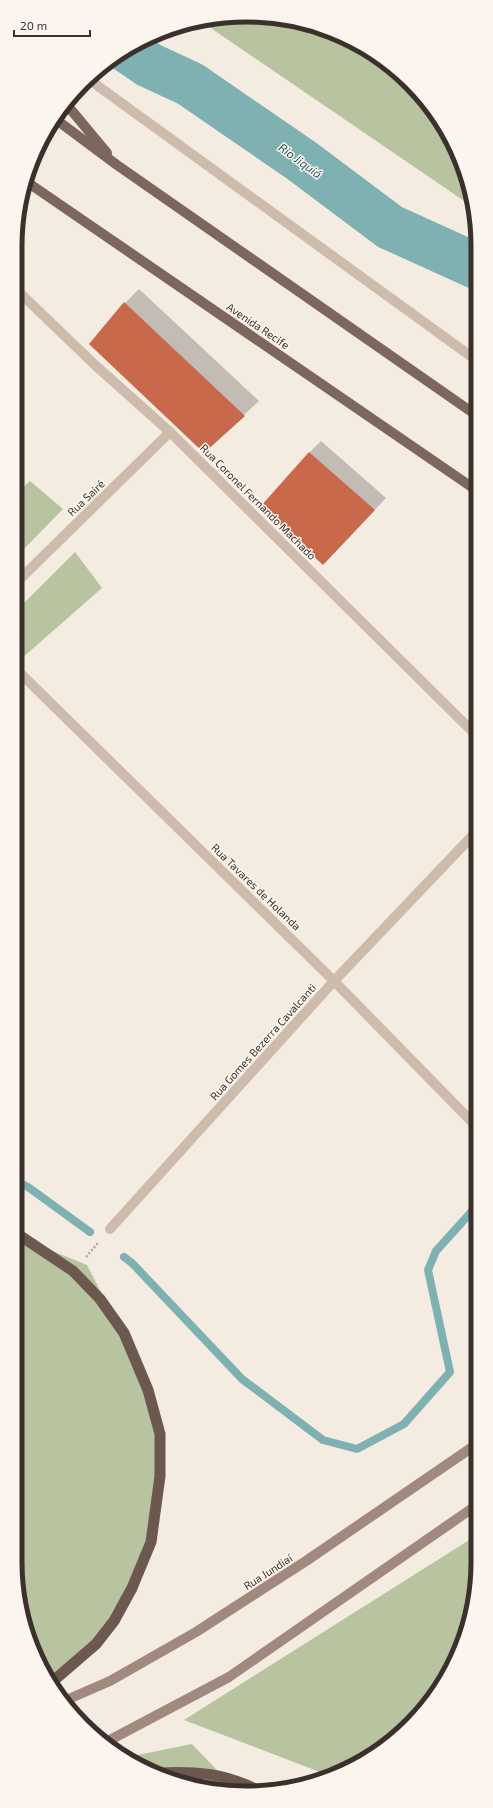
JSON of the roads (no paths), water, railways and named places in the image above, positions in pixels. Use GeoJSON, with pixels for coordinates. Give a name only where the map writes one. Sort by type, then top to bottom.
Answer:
{"type":"FeatureCollection","features":[{"type":"Feature","properties":{"kind":"highway"},"geometry":{"type":"LineString","coordinates":[[22,1237],[73,1270],[100,1299],[124,1332],[148,1390],[160,1434],[160,1476],[151,1542],[132,1588],[114,1621],[96,1644],[55,1679]]}},
{"type":"Feature","properties":{"kind":"highway"},"geometry":{"type":"LineString","coordinates":[[170,1773],[206,1773],[231,1778],[248,1786]]}},
{"type":"Feature","properties":{"kind":"main road"},"geometry":{"type":"LineString","coordinates":[[70,108],[117,165]]}},
{"type":"Feature","properties":{"kind":"main road"},"geometry":{"type":"LineString","coordinates":[[60,122],[117,165],[471,412]]}},
{"type":"Feature","properties":{"kind":"main road","name":"Avenida Recife"},"geometry":{"type":"LineString","coordinates":[[31,185],[471,487]]}},
{"type":"Feature","properties":{"kind":"main road","name":"Rua Jundiaí"},"geometry":{"type":"LineString","coordinates":[[69,1699],[110,1681],[196,1632],[313,1557],[471,1448]]}},
{"type":"Feature","properties":{"kind":"main road"},"geometry":{"type":"LineString","coordinates":[[110,1740],[229,1677],[471,1509]]}},
{"type":"Feature","properties":{"kind":"street"},"geometry":{"type":"LineString","coordinates":[[93,83],[471,356]]}},
{"type":"Feature","properties":{"kind":"street","name":"Rua Coronel Fernando Machado"},"geometry":{"type":"LineString","coordinates":[[22,295],[95,365],[170,432],[471,730]]}},
{"type":"Feature","properties":{"kind":"street","name":"Rua Sairé"},"geometry":{"type":"LineString","coordinates":[[22,577],[170,432]]}},
{"type":"Feature","properties":{"kind":"street","name":"Rua Tavares de Holanda"},"geometry":{"type":"LineString","coordinates":[[22,675],[334,981],[471,1121]]}},
{"type":"Feature","properties":{"kind":"street","name":"Rua Gomes Bezerra Cavalcanti"},"geometry":{"type":"LineString","coordinates":[[110,1229],[334,981],[471,837]]}},
{"type":"Feature","properties":{"kind":"waterway","name":"Rio Jiquiá"},"geometry":{"type":"LineString","coordinates":[[132,53],[149,65],[190,84],[302,161],[390,227],[471,264]]}},
{"type":"Feature","properties":{"kind":"waterway"},"geometry":{"type":"LineString","coordinates":[[22,1184],[90,1232]]}},
{"type":"Feature","properties":{"kind":"waterway"},"geometry":{"type":"LineString","coordinates":[[124,1257],[132,1263],[242,1379],[323,1440],[357,1449],[404,1424],[450,1372],[428,1270],[436,1251],[471,1212]]}}]}
